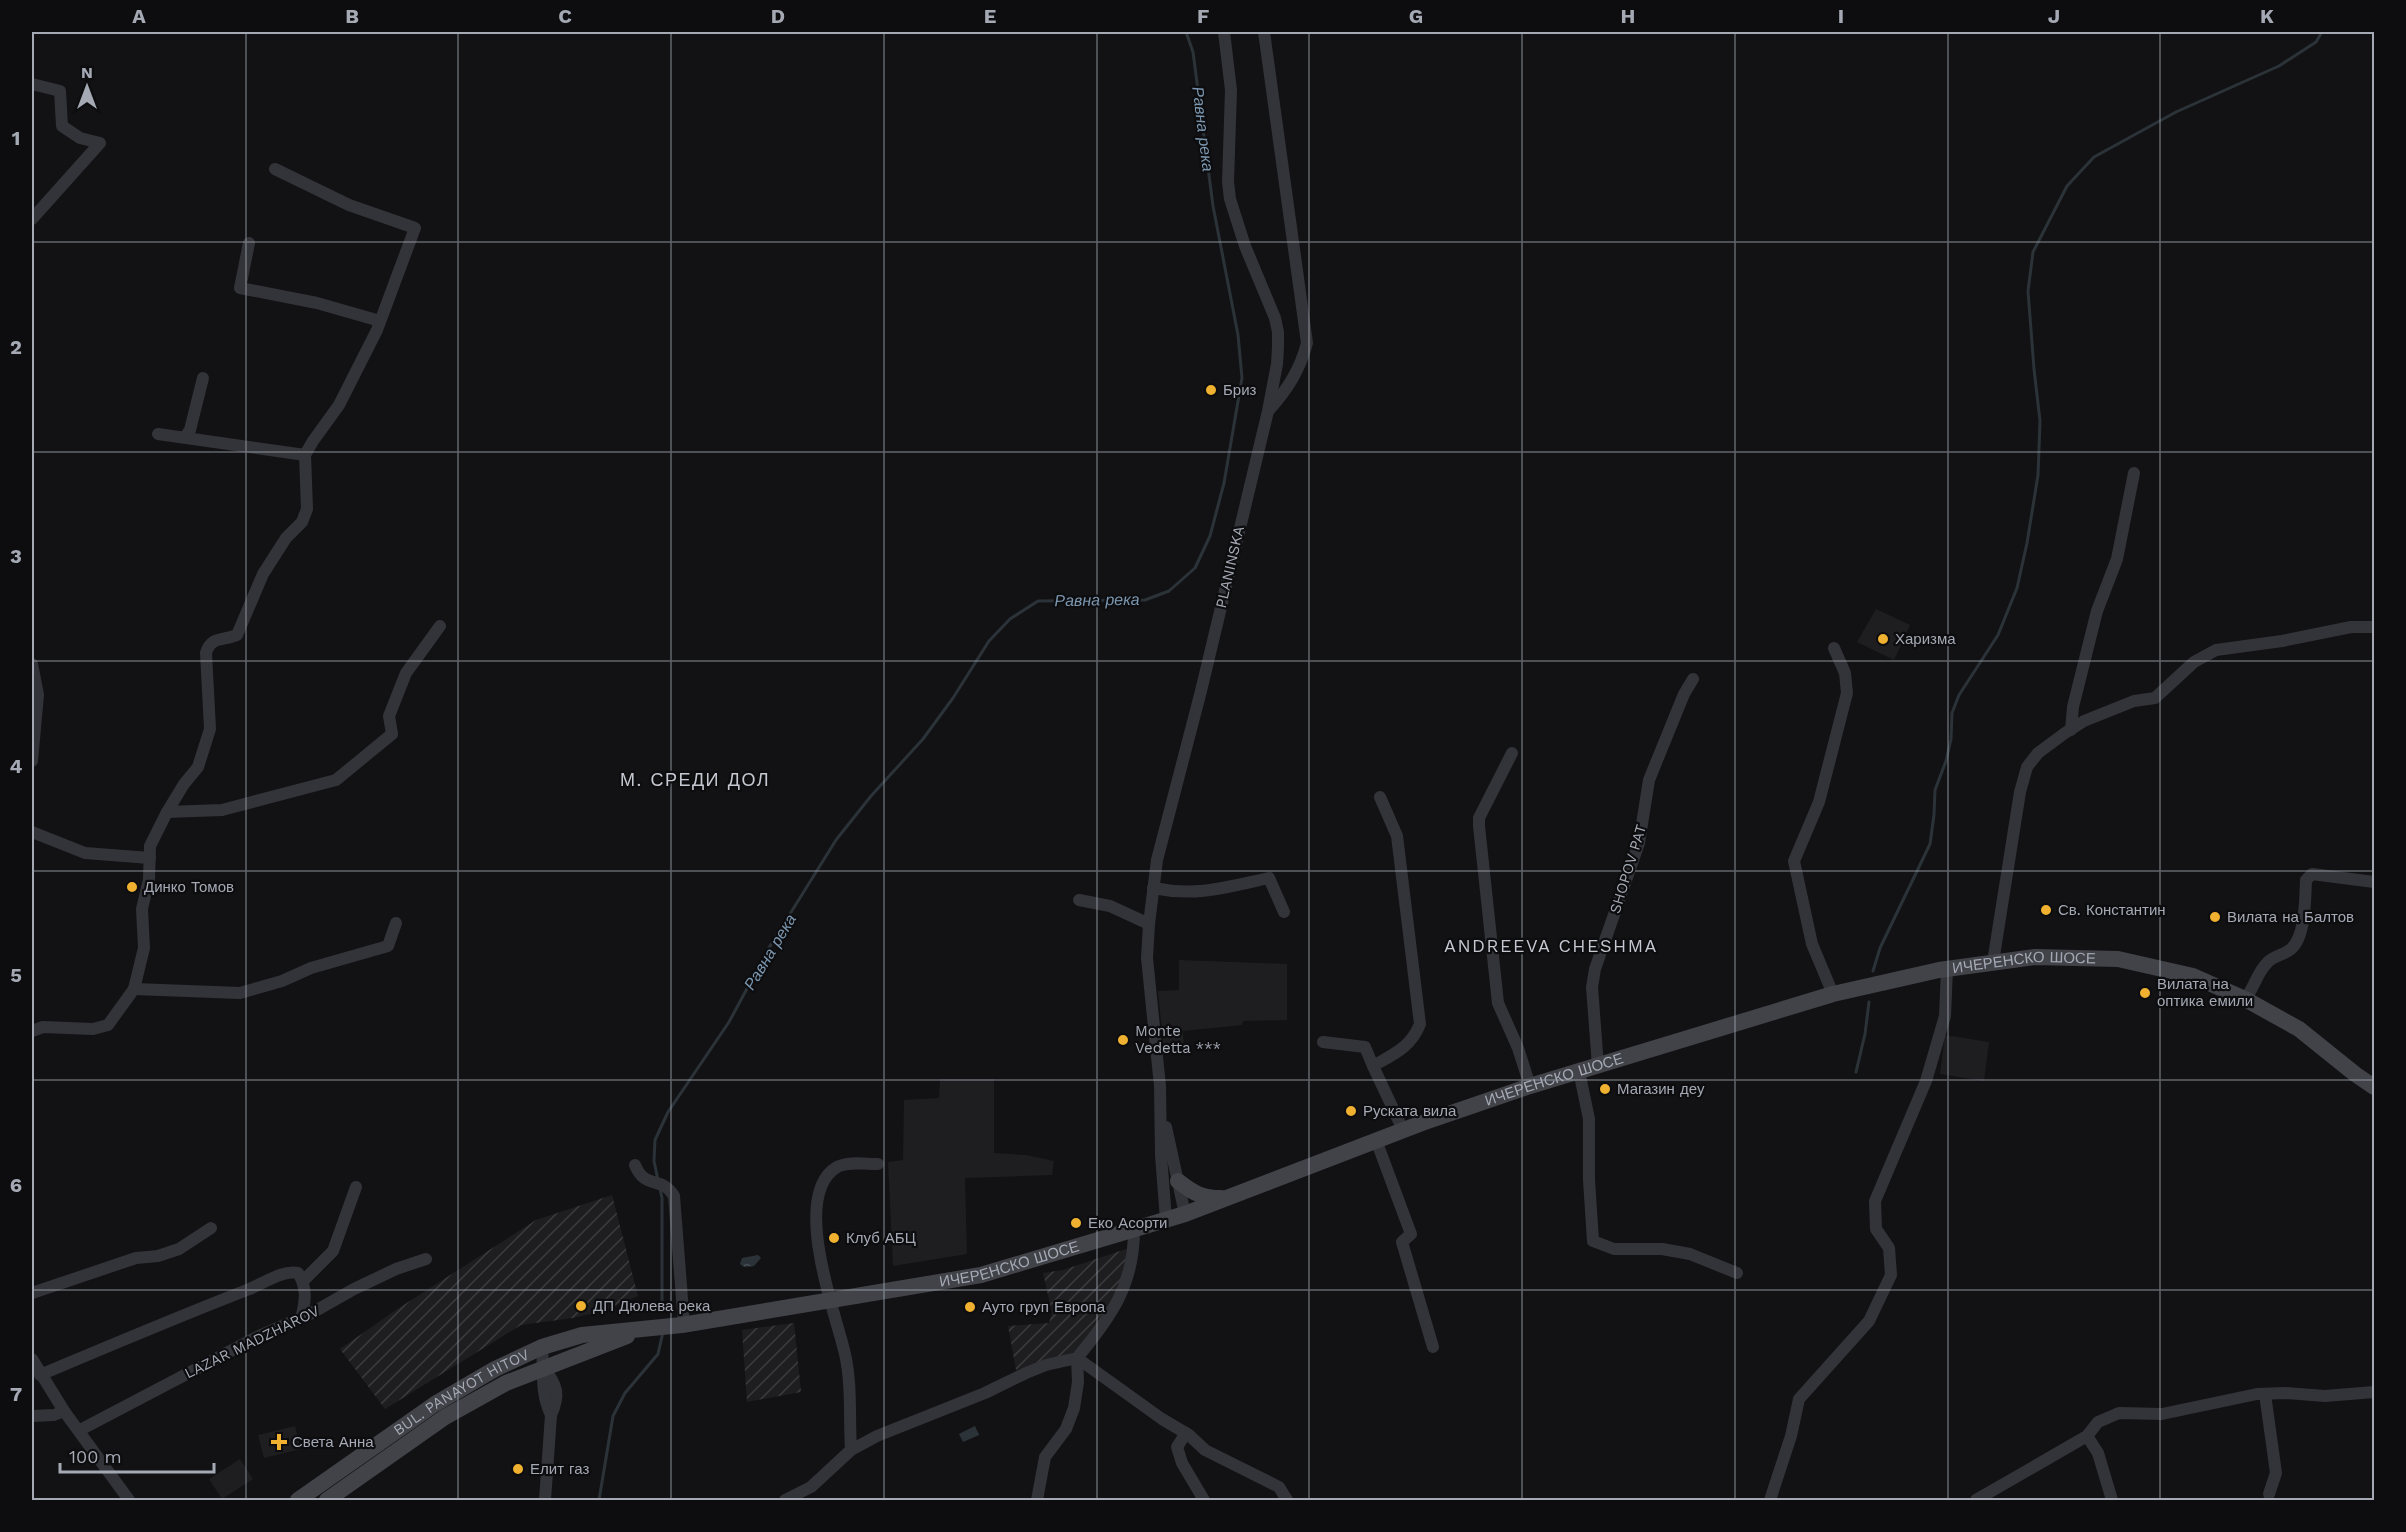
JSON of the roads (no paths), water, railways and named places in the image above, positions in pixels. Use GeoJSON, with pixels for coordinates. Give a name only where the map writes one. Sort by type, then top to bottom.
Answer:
{"type":"FeatureCollection","features":[{"type":"Feature","properties":{"kind":"street","name":"PLANINSKA"},"geometry":{"type":"LineString","coordinates":[[1161,1107],[1148,958],[1149,924],[1157,860],[1201,691],[1268,411],[1277,364],[1278,332],[1275,318],[1241,237],[1230,199],[1228,182],[1231,90],[1224,32]]}},
{"type":"Feature","properties":{"kind":"street"},"geometry":{"type":"LineString","coordinates":[[1264,32],[1307,343],[1302,362],[1285,393],[1268,411]]}},
{"type":"Feature","properties":{"kind":"street"},"geometry":{"type":"LineString","coordinates":[[32,84],[60,91],[62,126],[80,138],[99,143],[32,219]]}},
{"type":"Feature","properties":{"kind":"street"},"geometry":{"type":"LineString","coordinates":[[32,1030],[43,1028],[93,1029],[108,1024],[134,989],[144,948],[142,909],[149,879],[150,846],[184,784],[198,767],[210,729],[206,653],[208,645],[214,640],[237,635],[263,574],[286,538],[302,522],[307,509],[305,455],[339,405],[380,321],[415,228],[349,205],[275,169]]}},
{"type":"Feature","properties":{"kind":"street"},"geometry":{"type":"LineString","coordinates":[[249,243],[240,288],[317,303],[380,321]]}},
{"type":"Feature","properties":{"kind":"street"},"geometry":{"type":"LineString","coordinates":[[185,437],[190,430],[204,378]]}},
{"type":"Feature","properties":{"kind":"street"},"geometry":{"type":"LineString","coordinates":[[158,434],[305,455]]}},
{"type":"Feature","properties":{"kind":"street"},"geometry":{"type":"LineString","coordinates":[[2071,729],[2073,707],[2097,611],[2117,559],[2134,473]]}},
{"type":"Feature","properties":{"kind":"street"},"geometry":{"type":"LineString","coordinates":[[167,812],[222,810],[336,780],[392,735],[389,716],[406,673],[440,626]]}},
{"type":"Feature","properties":{"kind":"street"},"geometry":{"type":"LineString","coordinates":[[1993,962],[2020,792],[2027,767],[2038,753],[2084,721],[2134,701],[2155,698],[2194,662],[2216,650],[2283,641],[2351,627],[2374,627]]}},
{"type":"Feature","properties":{"kind":"street"},"geometry":{"type":"LineString","coordinates":[[1833,994],[1812,944],[1794,861],[1819,802],[1847,693],[1845,673],[1834,648]]}},
{"type":"Feature","properties":{"kind":"street"},"geometry":{"type":"LineString","coordinates":[[32,664],[38,695],[32,761]]}},
{"type":"Feature","properties":{"kind":"street","name":"SHOPOV PAT"},"geometry":{"type":"LineString","coordinates":[[1598,1066],[1592,987],[1595,969],[1639,843],[1649,780],[1684,694],[1693,678]]}},
{"type":"Feature","properties":{"kind":"street"},"geometry":{"type":"LineString","coordinates":[[1512,753],[1479,818],[1479,826],[1498,1003],[1518,1048],[1530,1086]]}},
{"type":"Feature","properties":{"kind":"street"},"geometry":{"type":"LineString","coordinates":[[1373,1066],[1403,1048],[1415,1037],[1420,1024],[1397,836],[1380,797]]}},
{"type":"Feature","properties":{"kind":"street"},"geometry":{"type":"LineString","coordinates":[[32,832],[85,854],[150,858]]}},
{"type":"Feature","properties":{"kind":"street"},"geometry":{"type":"LineString","coordinates":[[2245,999],[2253,990],[2263,967],[2269,960],[2292,948],[2300,936],[2306,880],[2312,874],[2374,882]]}},
{"type":"Feature","properties":{"kind":"street"},"geometry":{"type":"LineString","coordinates":[[1153,888],[1178,893],[1215,890],[1269,878],[1284,912]]}},
{"type":"Feature","properties":{"kind":"street"},"geometry":{"type":"LineString","coordinates":[[1079,900],[1110,906],[1149,924]]}},
{"type":"Feature","properties":{"kind":"street"},"geometry":{"type":"LineString","coordinates":[[134,989],[240,993],[282,981],[311,968],[388,946],[396,923]]}},
{"type":"Feature","properties":{"kind":"street","name":"ИЧЕРЕНСКО ШОСЕ"},"geometry":{"type":"LineString","coordinates":[[683,1325],[831,1302],[981,1275],[1185,1214],[1376,1140],[1530,1086],[1833,994],[1947,969],[1993,962],[2035,957],[2118,959],[2193,976],[2245,999],[2299,1029],[2374,1087]]}},
{"type":"Feature","properties":{"kind":"street"},"geometry":{"type":"LineString","coordinates":[[1770,1500],[1791,1436],[1799,1399],[1869,1321],[1891,1275],[1889,1248],[1876,1229],[1875,1201],[1926,1081],[1945,1016],[1947,969]]}},
{"type":"Feature","properties":{"kind":"street"},"geometry":{"type":"LineString","coordinates":[[1323,1042],[1365,1047],[1403,1130]]}},
{"type":"Feature","properties":{"kind":"street"},"geometry":{"type":"LineString","coordinates":[[1579,1071],[1589,1119],[1589,1180],[1593,1240],[1614,1249],[1662,1249],[1690,1254],[1737,1274]]}},
{"type":"Feature","properties":{"kind":"street"},"geometry":{"type":"LineString","coordinates":[[1161,1107],[1185,1214]]}},
{"type":"Feature","properties":{"kind":"street"},"geometry":{"type":"LineString","coordinates":[[1161,1107],[1161,1155],[1166,1220]]}},
{"type":"Feature","properties":{"kind":"street"},"geometry":{"type":"LineString","coordinates":[[1376,1140],[1411,1234],[1402,1242],[1433,1347]]}},
{"type":"Feature","properties":{"kind":"street"},"geometry":{"type":"LineString","coordinates":[[851,1450],[845,1354],[822,1271],[816,1230],[817,1211],[829,1173],[840,1165],[878,1164]]}},
{"type":"Feature","properties":{"kind":"street"},"geometry":{"type":"LineString","coordinates":[[635,1165],[639,1176],[665,1185],[674,1196],[683,1325]]}},
{"type":"Feature","properties":{"kind":"street"},"geometry":{"type":"LineString","coordinates":[[1178,1181],[1194,1194],[1207,1198],[1225,1198]]}},
{"type":"Feature","properties":{"kind":"street"},"geometry":{"type":"LineString","coordinates":[[303,1281],[333,1251],[356,1187]]}},
{"type":"Feature","properties":{"kind":"street"},"geometry":{"type":"LineString","coordinates":[[32,1293],[136,1258],[158,1256],[178,1249],[211,1228]]}},
{"type":"Feature","properties":{"kind":"street"},"geometry":{"type":"LineString","coordinates":[[785,1500],[811,1487],[851,1450],[877,1436],[985,1393],[1046,1365],[1077,1358],[1113,1313],[1134,1254],[1134,1230]]}},
{"type":"Feature","properties":{"kind":"street","name":"LAZAR MADZHAROV"},"geometry":{"type":"LineString","coordinates":[[80,1430],[261,1335],[301,1318],[396,1269],[426,1259]]}},
{"type":"Feature","properties":{"kind":"street"},"geometry":{"type":"LineString","coordinates":[[40,1375],[163,1322],[269,1281],[287,1271],[298,1273],[303,1281],[306,1301],[301,1318]]}},
{"type":"Feature","properties":{"kind":"street","name":"BUL. PANAYOT HITOV"},"geometry":{"type":"LineString","coordinates":[[298,1500],[435,1404],[542,1347],[582,1335],[683,1325]]}},
{"type":"Feature","properties":{"kind":"street","name":"BUL. PANAYOT HITOV"},"geometry":{"type":"LineString","coordinates":[[327,1500],[445,1417],[506,1383],[645,1329]]}},
{"type":"Feature","properties":{"kind":"street"},"geometry":{"type":"LineString","coordinates":[[542,1347],[542,1383],[546,1404],[551,1415],[545,1500]]}},
{"type":"Feature","properties":{"kind":"street"},"geometry":{"type":"LineString","coordinates":[[1077,1358],[1162,1419],[1186,1433],[1205,1450],[1279,1487],[1287,1500]]}},
{"type":"Feature","properties":{"kind":"street"},"geometry":{"type":"LineString","coordinates":[[1037,1500],[1045,1457],[1066,1429],[1074,1408],[1078,1382],[1077,1358]]}},
{"type":"Feature","properties":{"kind":"street"},"geometry":{"type":"LineString","coordinates":[[32,1359],[64,1411],[129,1500]]}},
{"type":"Feature","properties":{"kind":"street"},"geometry":{"type":"LineString","coordinates":[[1976,1500],[2087,1436],[2098,1422],[2119,1413],[2162,1414],[2265,1394],[2325,1396],[2374,1392]]}},
{"type":"Feature","properties":{"kind":"street"},"geometry":{"type":"LineString","coordinates":[[2265,1394],[2276,1473],[2269,1494]]}},
{"type":"Feature","properties":{"kind":"street"},"geometry":{"type":"LineString","coordinates":[[32,1416],[54,1415],[64,1411]]}},
{"type":"Feature","properties":{"kind":"street"},"geometry":{"type":"LineString","coordinates":[[1186,1433],[1177,1447],[1182,1463],[1204,1500]]}},
{"type":"Feature","properties":{"kind":"street"},"geometry":{"type":"LineString","coordinates":[[2087,1436],[2098,1453],[2112,1500]]}},
{"type":"Feature","properties":{"kind":"water"},"geometry":{"type":"Polygon","coordinates":[[[758,1255],[761,1258],[754,1266],[744,1267],[740,1264],[742,1258],[758,1255]]]}},
{"type":"Feature","properties":{"kind":"water"},"geometry":{"type":"Polygon","coordinates":[[[975,1426],[979,1435],[963,1442],[959,1434],[975,1426]]]}},
{"type":"Feature","properties":{"kind":"waterway","name":"Равна река"},"geometry":{"type":"LineString","coordinates":[[658,1180],[654,1161],[655,1140],[668,1112],[729,1022],[770,946],[836,840],[871,796],[923,739],[953,698],[989,641],[1010,619],[1038,601],[1145,600],[1169,591],[1195,568],[1210,536],[1224,483],[1242,378],[1238,335],[1213,206],[1193,52],[1186,32]]}},
{"type":"Feature","properties":{"kind":"waterway"},"geometry":{"type":"LineString","coordinates":[[1873,971],[1880,948],[1930,844],[1935,790],[1946,761],[1951,739],[1952,713],[1959,695],[1998,635],[2017,588],[2038,475],[2040,421],[2028,291],[2033,252],[2067,186],[2094,157],[2176,112],[2279,66],[2316,42],[2322,32]]}},
{"type":"Feature","properties":{"kind":"waterway"},"geometry":{"type":"LineString","coordinates":[[1856,1072],[1865,1034],[1869,1002]]}},
{"type":"Feature","properties":{"kind":"waterway","name":"Равна река"},"geometry":{"type":"LineString","coordinates":[[660,1189],[662,1198],[662,1311]]}},
{"type":"Feature","properties":{"kind":"waterway","name":"Равна река"},"geometry":{"type":"LineString","coordinates":[[599,1500],[613,1416],[625,1393],[658,1354],[663,1332]]}},
{"type":"Feature","properties":{"kind":"place","name":"Бриз"},"geometry":{"type":"Point","coordinates":[1211,390]}},
{"type":"Feature","properties":{"kind":"place","name":"Харизма"},"geometry":{"type":"Point","coordinates":[1883,639]}},
{"type":"Feature","properties":{"kind":"place","name":"Динко Томов"},"geometry":{"type":"Point","coordinates":[132,887]}},
{"type":"Feature","properties":{"kind":"place","name":"Св. Константин"},"geometry":{"type":"Point","coordinates":[2046,910]}},
{"type":"Feature","properties":{"kind":"place","name":"Вилата на Балтов"},"geometry":{"type":"Point","coordinates":[2215,917]}},
{"type":"Feature","properties":{"kind":"place","name":"Вилата на оптика емили"},"geometry":{"type":"Point","coordinates":[2145,993]}},
{"type":"Feature","properties":{"kind":"place","name":"Monte Vedetta ***"},"geometry":{"type":"Point","coordinates":[1123,1040]}},
{"type":"Feature","properties":{"kind":"place","name":"Магазин деу"},"geometry":{"type":"Point","coordinates":[1605,1089]}},
{"type":"Feature","properties":{"kind":"place","name":"Руската вила"},"geometry":{"type":"Point","coordinates":[1351,1111]}},
{"type":"Feature","properties":{"kind":"place","name":"Еко Асорти"},"geometry":{"type":"Point","coordinates":[1076,1223]}},
{"type":"Feature","properties":{"kind":"place","name":"Клуб АБЦ"},"geometry":{"type":"Point","coordinates":[834,1238]}},
{"type":"Feature","properties":{"kind":"place","name":"ДП Дюлева река"},"geometry":{"type":"Point","coordinates":[581,1306]}},
{"type":"Feature","properties":{"kind":"place","name":"Ауто груп Европа"},"geometry":{"type":"Point","coordinates":[970,1307]}},
{"type":"Feature","properties":{"kind":"place","name":"Света Анна"},"geometry":{"type":"Point","coordinates":[279,1442]}},
{"type":"Feature","properties":{"kind":"place","name":"Елит газ"},"geometry":{"type":"Point","coordinates":[518,1469]}},
{"type":"Feature","properties":{"kind":"district","name":"М. СРЕДИ ДОЛ"},"geometry":{"type":"Point","coordinates":[695,779]}},
{"type":"Feature","properties":{"kind":"district","name":"ANDREEVA CHESHMA"},"geometry":{"type":"Point","coordinates":[1551,945]}}]}
